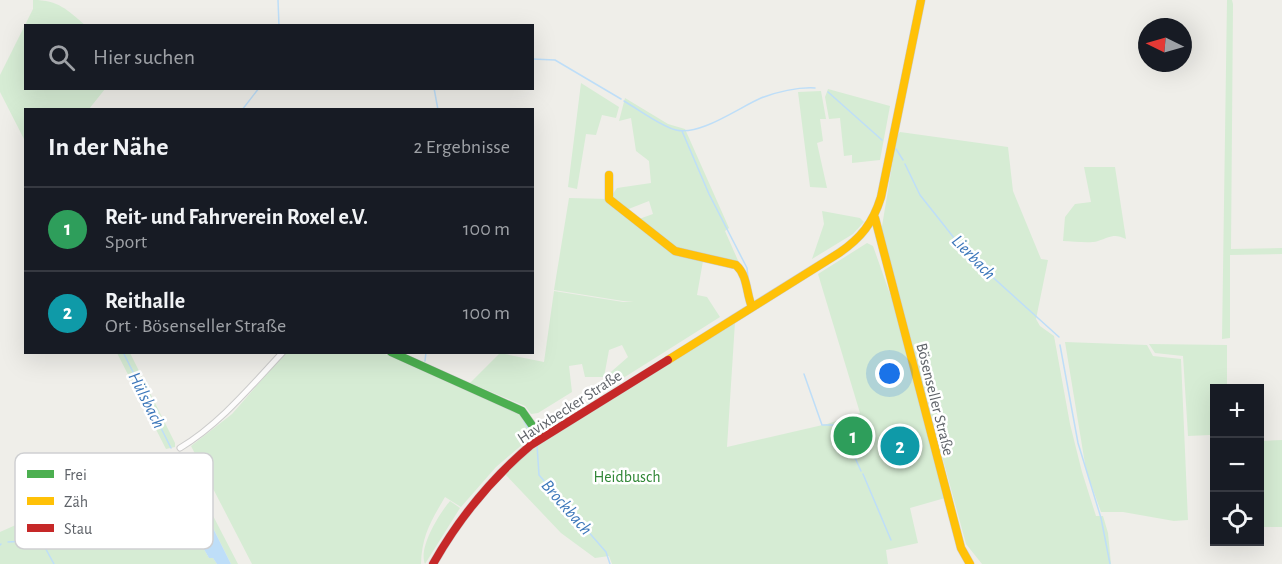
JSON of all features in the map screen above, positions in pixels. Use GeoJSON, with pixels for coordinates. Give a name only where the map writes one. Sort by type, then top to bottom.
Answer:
{"type":"FeatureCollection","features":[{"type":"Feature","properties":{"kind":"main road","name":"Havixbecker Straße"},"geometry":{"type":"LineString","coordinates":[[433,564],[453,529],[476,498],[502,470],[541,438],[839,253],[865,234],[875,218],[921,0]]}},
{"type":"Feature","properties":{"kind":"main road"},"geometry":{"type":"LineString","coordinates":[[609,175],[609,200],[675,251],[741,268],[752,306]]}},
{"type":"Feature","properties":{"kind":"main road","name":"Bösenseller Straße"},"geometry":{"type":"LineString","coordinates":[[875,218],[965,560],[970,564]]}},
{"type":"Feature","properties":{"kind":"main road"},"geometry":{"type":"LineString","coordinates":[[865,234],[880,238]]}},
{"type":"Feature","properties":{"kind":"main road"},"geometry":{"type":"LineString","coordinates":[[395,354],[522,411],[541,438]]}},
{"type":"Feature","properties":{"kind":"street"},"geometry":{"type":"LineString","coordinates":[[180,448],[227,411],[281,354]]}},
{"type":"Feature","properties":{"kind":"green space"},"geometry":{"type":"Polygon","coordinates":[[[33,0],[50,2],[67,10],[84,24],[26,24],[33,9],[33,0]]]}},
{"type":"Feature","properties":{"kind":"green space"},"geometry":{"type":"Polygon","coordinates":[[[1227,0],[1232,0],[1233,4],[1231,249],[1282,248],[1282,254],[1230,255],[1230,338],[1222,339],[1227,0]]]}},
{"type":"Feature","properties":{"kind":"green space"},"geometry":{"type":"Polygon","coordinates":[[[24,27],[24,90],[104,90],[90,108],[24,108],[24,139],[0,92],[0,75],[24,27]]]}},
{"type":"Feature","properties":{"kind":"green space"},"geometry":{"type":"Polygon","coordinates":[[[581,83],[619,107],[616,118],[602,115],[596,135],[586,134],[577,189],[568,187],[581,83]]]}},
{"type":"Feature","properties":{"kind":"green space"},"geometry":{"type":"Polygon","coordinates":[[[828,89],[890,106],[880,160],[852,163],[852,155],[844,156],[840,118],[829,119],[825,97],[828,89]]]}},
{"type":"Feature","properties":{"kind":"green space"},"geometry":{"type":"Polygon","coordinates":[[[821,91],[826,119],[820,119],[823,141],[817,143],[827,188],[810,187],[798,92],[821,91]]]}},
{"type":"Feature","properties":{"kind":"green space"},"geometry":{"type":"Polygon","coordinates":[[[625,98],[668,124],[685,129],[729,228],[725,231],[740,265],[676,249],[639,219],[653,214],[649,201],[626,210],[610,198],[617,188],[651,183],[649,161],[636,151],[631,118],[619,121],[625,98]]]}},
{"type":"Feature","properties":{"kind":"green space"},"geometry":{"type":"Polygon","coordinates":[[[900,132],[1008,147],[1013,191],[1041,259],[1048,260],[1036,319],[1040,326],[1054,336],[1070,424],[1082,472],[1096,516],[1103,516],[1108,533],[1111,564],[982,564],[966,544],[881,232],[897,136],[900,132]]]}},
{"type":"Feature","properties":{"kind":"green space"},"geometry":{"type":"Polygon","coordinates":[[[1084,167],[1115,167],[1126,239],[1115,236],[1094,242],[1063,241],[1065,217],[1075,204],[1091,202],[1084,167]]]}},
{"type":"Feature","properties":{"kind":"green space"},"geometry":{"type":"Polygon","coordinates":[[[569,198],[609,199],[674,253],[703,261],[697,295],[707,297],[720,317],[609,387],[604,378],[628,357],[622,345],[609,350],[604,377],[585,377],[582,364],[569,366],[572,392],[538,413],[531,414],[525,406],[470,383],[499,354],[544,362],[554,291],[623,302],[634,301],[554,290],[569,198]]]}},
{"type":"Feature","properties":{"kind":"green space"},"geometry":{"type":"Polygon","coordinates":[[[822,211],[860,218],[864,222],[853,234],[812,259],[824,224],[822,211]]]}},
{"type":"Feature","properties":{"kind":"green space","name":"Heidbusch"},"geometry":{"type":"Polygon","coordinates":[[[867,243],[873,246],[896,311],[945,498],[910,508],[918,543],[886,550],[888,564],[612,564],[609,556],[595,558],[561,533],[503,472],[542,439],[735,322],[727,447],[827,424],[860,413],[818,274],[867,243]]]}},
{"type":"Feature","properties":{"kind":"green space"},"geometry":{"type":"Polygon","coordinates":[[[1065,342],[1147,345],[1153,356],[1181,359],[1188,520],[1174,521],[1123,512],[1101,512],[1086,470],[1065,342]]]}},
{"type":"Feature","properties":{"kind":"green space"},"geometry":{"type":"Polygon","coordinates":[[[1149,344],[1227,345],[1227,384],[1210,384],[1210,435],[1188,436],[1183,356],[1155,353],[1149,344]]]}},
{"type":"Feature","properties":{"kind":"green space"},"geometry":{"type":"Polygon","coordinates":[[[118,354],[130,354],[175,443],[175,447],[166,449],[118,354]]]}},
{"type":"Feature","properties":{"kind":"green space"},"geometry":{"type":"Polygon","coordinates":[[[284,354],[385,354],[520,411],[536,433],[496,467],[461,507],[445,497],[425,536],[421,564],[252,564],[213,489],[213,453],[195,453],[191,446],[232,414],[284,354]]]}},
{"type":"Feature","properties":{"kind":"green space"},"geometry":{"type":"Polygon","coordinates":[[[1282,440],[1282,527],[1264,527],[1264,441],[1282,440]]]}},
{"type":"Feature","properties":{"kind":"green space"},"geometry":{"type":"Polygon","coordinates":[[[450,501],[460,508],[425,564],[424,549],[427,540],[435,522],[450,501]]]}},
{"type":"Feature","properties":{"kind":"green space"},"geometry":{"type":"Polygon","coordinates":[[[213,516],[238,564],[231,564],[213,528],[213,516]]]}},
{"type":"Feature","properties":{"kind":"green space"},"geometry":{"type":"Polygon","coordinates":[[[15,525],[15,549],[204,549],[209,558],[213,558],[217,564],[0,564],[0,532],[15,525]]]}},
{"type":"Feature","properties":{"kind":"water"},"geometry":{"type":"Polygon","coordinates":[[[213,528],[231,564],[217,564],[213,558],[209,558],[204,549],[213,549],[213,528]]]}},
{"type":"Feature","properties":{"kind":"waterway","name":"Hülsbach"},"geometry":{"type":"LineString","coordinates":[[278,0],[279,24]]}},
{"type":"Feature","properties":{"kind":"waterway","name":"Lierbach"},"geometry":{"type":"LineString","coordinates":[[534,59],[555,60],[621,99]]}},
{"type":"Feature","properties":{"kind":"waterway","name":"Lierbach"},"geometry":{"type":"LineString","coordinates":[[624,101],[663,125],[686,131],[719,120],[767,96],[794,89],[815,88]]}},
{"type":"Feature","properties":{"kind":"waterway","name":"Hülsbach"},"geometry":{"type":"LineString","coordinates":[[244,108],[257,90]]}},
{"type":"Feature","properties":{"kind":"waterway","name":"Brockbach"},"geometry":{"type":"LineString","coordinates":[[434,90],[438,108]]}},
{"type":"Feature","properties":{"kind":"waterway","name":"Lierbach"},"geometry":{"type":"LineString","coordinates":[[828,92],[882,140]]}},
{"type":"Feature","properties":{"kind":"waterway"},"geometry":{"type":"LineString","coordinates":[[682,131],[709,194],[747,268],[748,277]]}},
{"type":"Feature","properties":{"kind":"waterway","name":"Lierbach"},"geometry":{"type":"LineString","coordinates":[[896,149],[903,160]]}},
{"type":"Feature","properties":{"kind":"waterway","name":"Lierbach"},"geometry":{"type":"LineString","coordinates":[[905,164],[920,195],[966,253],[1059,337]]}},
{"type":"Feature","properties":{"kind":"waterway","name":"Lierbach"},"geometry":{"type":"LineString","coordinates":[[1060,345],[1078,443],[1101,518],[1110,564]]}},
{"type":"Feature","properties":{"kind":"waterway","name":"Hülsbach"},"geometry":{"type":"LineString","coordinates":[[124,354],[171,448]]}},
{"type":"Feature","properties":{"kind":"waterway","name":"Brockbach"},"geometry":{"type":"LineString","coordinates":[[425,361],[426,354]]}},
{"type":"Feature","properties":{"kind":"waterway"},"geometry":{"type":"LineString","coordinates":[[804,374],[822,425],[838,425],[842,429],[861,471]]}},
{"type":"Feature","properties":{"kind":"waterway","name":"Brockbach"},"geometry":{"type":"LineString","coordinates":[[524,421],[531,433]]}},
{"type":"Feature","properties":{"kind":"waterway","name":"Brockbach"},"geometry":{"type":"LineString","coordinates":[[537,445],[539,475],[606,552],[610,564]]}},
{"type":"Feature","properties":{"kind":"waterway"},"geometry":{"type":"LineString","coordinates":[[863,474],[891,540]]}},
{"type":"Feature","properties":{"kind":"waterway"},"geometry":{"type":"LineString","coordinates":[[8,542],[15,542]]}},
{"type":"Feature","properties":{"kind":"waterway"},"geometry":{"type":"LineString","coordinates":[[46,549],[54,564]]}},
{"type":"Feature","properties":{"kind":"traffic: fast"},"geometry":{"type":"LineString","coordinates":[[395,354],[522,411],[541,438]]}},
{"type":"Feature","properties":{"kind":"traffic: slow"},"geometry":{"type":"LineString","coordinates":[[668,360],[839,253],[854,242],[865,229],[881,197],[921,0]]}},
{"type":"Feature","properties":{"kind":"traffic: slow"},"geometry":{"type":"LineString","coordinates":[[609,175],[609,199],[675,251],[736,265],[745,279],[752,307]]}},
{"type":"Feature","properties":{"kind":"traffic: slow"},"geometry":{"type":"LineString","coordinates":[[875,218],[961,548],[970,564]]}},
{"type":"Feature","properties":{"kind":"traffic: jam"},"geometry":{"type":"LineString","coordinates":[[433,564],[477,500],[502,471],[531,445],[668,360]]}},
{"type":"Feature","properties":{"kind":"place","name":"Reit- und Fahrverein Roxel e.V."},"geometry":{"type":"Point","coordinates":[853,436]}},
{"type":"Feature","properties":{"kind":"place","name":"Reithalle"},"geometry":{"type":"Point","coordinates":[900,446]}}]}
